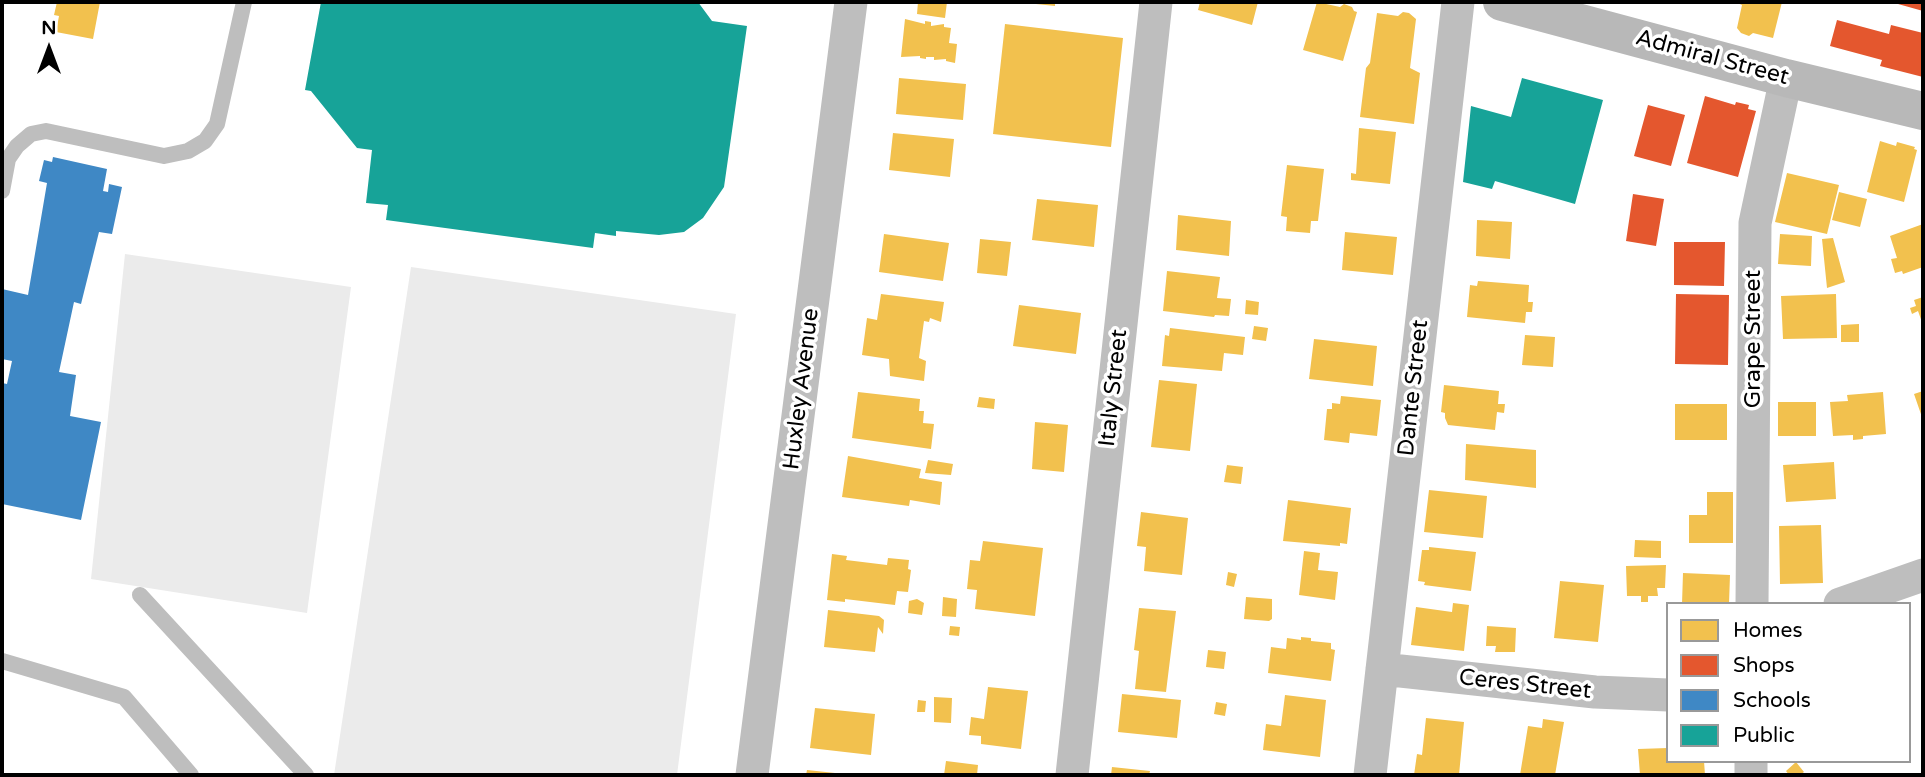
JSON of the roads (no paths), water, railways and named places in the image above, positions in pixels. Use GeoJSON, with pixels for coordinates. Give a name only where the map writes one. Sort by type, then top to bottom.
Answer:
{"type":"FeatureCollection","features":[{"type":"Feature","properties":{"kind":"main road","name":"Admiral Street"},"geometry":{"type":"LineString","coordinates":[[1502,2],[1786,78],[1923,111]]}},
{"type":"Feature","properties":{"kind":"street","name":"Huxley Avenue"},"geometry":{"type":"LineString","coordinates":[[752,775],[851,2]]}},
{"type":"Feature","properties":{"kind":"street","name":"Italy Street"},"geometry":{"type":"LineString","coordinates":[[1072,775],[1156,2]]}},
{"type":"Feature","properties":{"kind":"street","name":"Dante Street"},"geometry":{"type":"LineString","coordinates":[[1370,775],[1458,2]]}},
{"type":"Feature","properties":{"kind":"street","name":"Grape Street"},"geometry":{"type":"LineString","coordinates":[[1752,602],[1755,223],[1786,78]]}},
{"type":"Feature","properties":{"kind":"street"},"geometry":{"type":"LineString","coordinates":[[1846,602],[1923,575]]}},
{"type":"Feature","properties":{"kind":"street","name":"Ceres Street"},"geometry":{"type":"LineString","coordinates":[[1382,669],[1595,692],[1666,695]]}},
{"type":"Feature","properties":{"kind":"lane"},"geometry":{"type":"LineString","coordinates":[[2,191],[8,159],[30,134],[46,131],[164,156],[188,152],[205,141],[217,124],[243,2]]}},
{"type":"Feature","properties":{"kind":"lane"},"geometry":{"type":"LineString","coordinates":[[140,595],[306,775]]}},
{"type":"Feature","properties":{"kind":"lane"},"geometry":{"type":"LineString","coordinates":[[2,661],[124,697],[191,775]]}}]}
